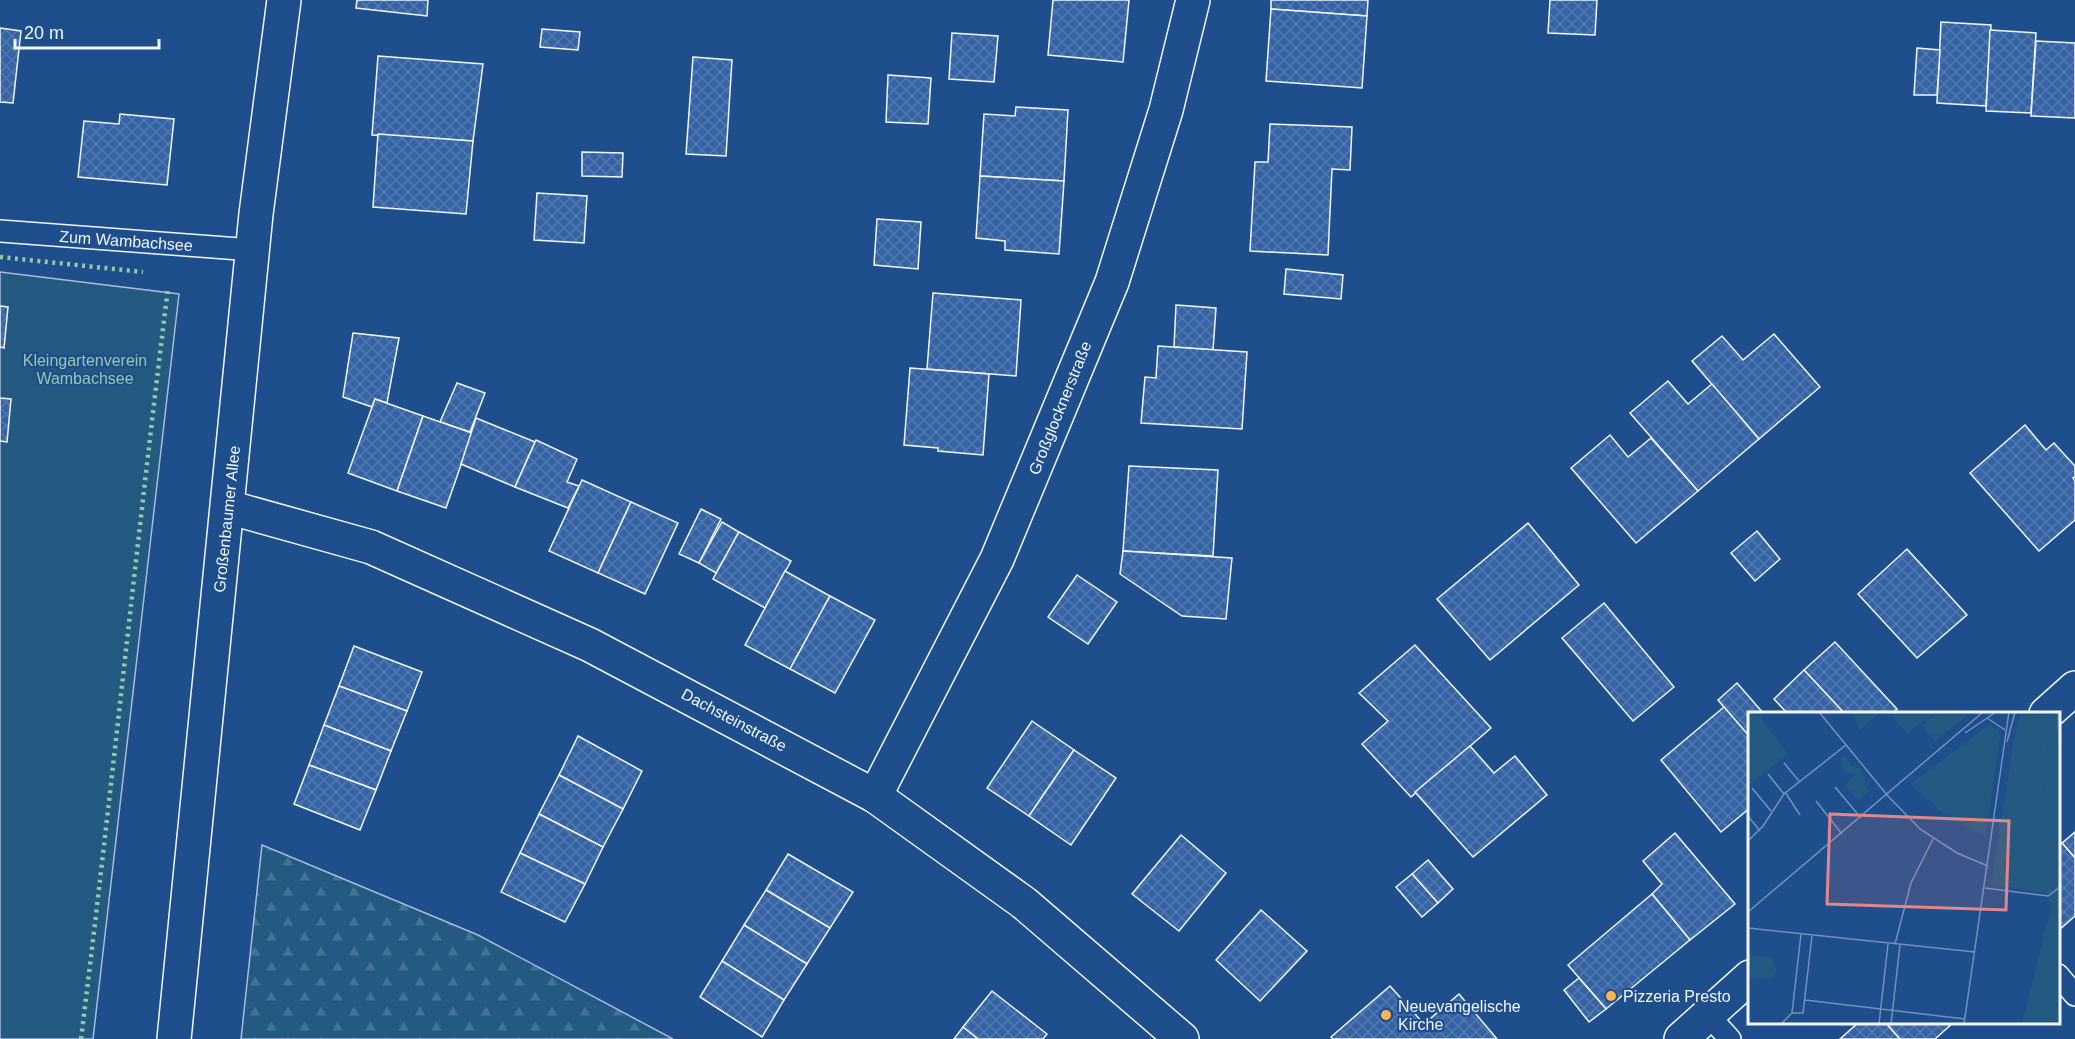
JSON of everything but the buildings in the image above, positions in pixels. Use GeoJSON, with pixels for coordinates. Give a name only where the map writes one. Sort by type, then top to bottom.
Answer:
{"type":"FeatureCollection","features":[{"type":"Feature","properties":{"kind":"street","name":"Großenbaumer Allee"},"geometry":{"type":"LineString","coordinates":[[174,1039],[253,250],[284,0]]}},
{"type":"Feature","properties":{"kind":"street","name":"Großglocknerstraße"},"geometry":{"type":"LineString","coordinates":[[875,796],[998,559],[1112,282],[1166,110],[1193,0]]}},
{"type":"Feature","properties":{"kind":"street","name":"Dachsteinstraße"},"geometry":{"type":"LineString","coordinates":[[228,507],[371,548],[590,645],[875,796],[1024,903],[1182,1039]]}},
{"type":"Feature","properties":{"kind":"street"},"geometry":{"type":"LineString","coordinates":[[2048,712],[2075,688]]}},
{"type":"Feature","properties":{"kind":"street"},"geometry":{"type":"LineString","coordinates":[[1681,1039],[1748,978]]}},
{"type":"Feature","properties":{"kind":"lane","name":"Zum Wambachsee"},"geometry":{"type":"LineString","coordinates":[[0,231],[253,250]]}},
{"type":"Feature","properties":{"kind":"lane"},"geometry":{"type":"LineString","coordinates":[[2060,977],[2075,995]]}},
{"type":"Feature","properties":{"kind":"lane"},"geometry":{"type":"LineString","coordinates":[[1708,1015],[1730,1039]]}},
{"type":"Feature","properties":{"kind":"green space","name":"Kleingartenverein Wambachsee"},"geometry":{"type":"Polygon","coordinates":[[[0,272],[179,294],[93,1039],[0,1039],[0,272]]]}},
{"type":"Feature","properties":{"kind":"green space"},"geometry":{"type":"Polygon","coordinates":[[[262,845],[478,935],[673,1039],[241,1039],[262,845]]]}},
{"type":"Feature","properties":{"kind":"hedge"},"geometry":{"type":"LineString","coordinates":[[0,257],[143,272]]}},
{"type":"Feature","properties":{"kind":"hedge"},"geometry":{"type":"LineString","coordinates":[[81,1039],[168,288]]}},
{"type":"Feature","properties":{"kind":"place","name":"Pizzeria Presto"},"geometry":{"type":"Point","coordinates":[1611,996]}},
{"type":"Feature","properties":{"kind":"place","name":"Neuevangelische Kirche"},"geometry":{"type":"Point","coordinates":[1386,1015]}}]}
